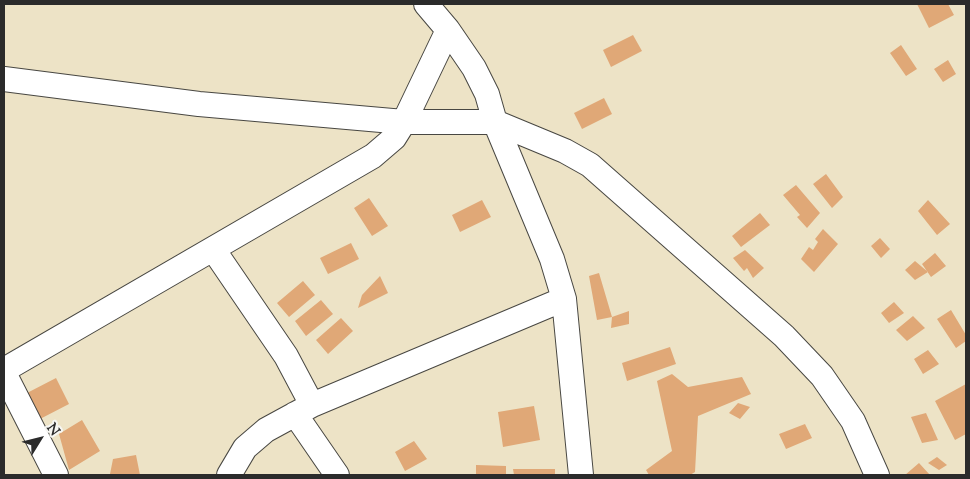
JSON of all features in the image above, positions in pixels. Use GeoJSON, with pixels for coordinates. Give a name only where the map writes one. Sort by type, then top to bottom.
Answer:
{"type":"FeatureCollection","features":[{"type":"Feature","properties":{"kind":"street"},"geometry":{"type":"LineString","coordinates":[[426,4],[448,30],[474,68],[487,94],[494,122],[552,259],[564,299],[581,475]]}},
{"type":"Feature","properties":{"kind":"street"},"geometry":{"type":"LineString","coordinates":[[56,475],[4,372],[373,156],[394,138],[404,122],[448,30]]}},
{"type":"Feature","properties":{"kind":"street"},"geometry":{"type":"LineString","coordinates":[[4,79],[199,104],[404,122],[494,122],[565,151],[590,165],[784,336],[822,376],[853,421],[877,475]]}},
{"type":"Feature","properties":{"kind":"street"},"geometry":{"type":"LineString","coordinates":[[213,249],[286,356],[304,409],[337,475]]}},
{"type":"Feature","properties":{"kind":"street"},"geometry":{"type":"LineString","coordinates":[[229,475],[245,448],[266,430],[304,409],[564,299]]}},
{"type":"Feature","properties":{"kind":"building"},"geometry":{"type":"Polygon","coordinates":[[[917,4],[948,4],[954,15],[929,28],[917,4]]]}},
{"type":"Feature","properties":{"kind":"building"},"geometry":{"type":"Polygon","coordinates":[[[633,35],[642,51],[611,67],[603,50],[633,35]]]}},
{"type":"Feature","properties":{"kind":"building"},"geometry":{"type":"Polygon","coordinates":[[[901,45],[917,69],[906,76],[890,53],[901,45]]]}},
{"type":"Feature","properties":{"kind":"building"},"geometry":{"type":"Polygon","coordinates":[[[948,60],[956,74],[943,82],[934,69],[948,60]]]}},
{"type":"Feature","properties":{"kind":"building"},"geometry":{"type":"Polygon","coordinates":[[[604,98],[612,114],[582,129],[574,113],[604,98]]]}},
{"type":"Feature","properties":{"kind":"building"},"geometry":{"type":"Polygon","coordinates":[[[826,174],[843,197],[832,208],[813,184],[826,174]]]}},
{"type":"Feature","properties":{"kind":"building"},"geometry":{"type":"Polygon","coordinates":[[[796,185],[820,213],[807,228],[797,217],[800,215],[783,195],[796,185]]]}},
{"type":"Feature","properties":{"kind":"building"},"geometry":{"type":"Polygon","coordinates":[[[369,198],[388,226],[372,236],[354,208],[369,198]]]}},
{"type":"Feature","properties":{"kind":"building"},"geometry":{"type":"Polygon","coordinates":[[[482,200],[491,217],[460,232],[452,215],[482,200]]]}},
{"type":"Feature","properties":{"kind":"building"},"geometry":{"type":"Polygon","coordinates":[[[928,200],[950,224],[937,235],[918,211],[928,200]]]}},
{"type":"Feature","properties":{"kind":"building"},"geometry":{"type":"Polygon","coordinates":[[[760,213],[770,225],[741,247],[732,236],[760,213]]]}},
{"type":"Feature","properties":{"kind":"building"},"geometry":{"type":"Polygon","coordinates":[[[823,229],[838,244],[814,272],[801,259],[809,247],[813,250],[818,242],[815,239],[823,229]]]}},
{"type":"Feature","properties":{"kind":"building"},"geometry":{"type":"Polygon","coordinates":[[[880,238],[890,249],[881,258],[871,246],[880,238]]]}},
{"type":"Feature","properties":{"kind":"building"},"geometry":{"type":"Polygon","coordinates":[[[351,243],[359,259],[328,274],[320,258],[351,243]]]}},
{"type":"Feature","properties":{"kind":"building"},"geometry":{"type":"Polygon","coordinates":[[[745,250],[764,268],[753,278],[747,268],[744,271],[733,258],[745,250]]]}},
{"type":"Feature","properties":{"kind":"building"},"geometry":{"type":"Polygon","coordinates":[[[935,253],[946,266],[931,277],[922,264],[935,253]]]}},
{"type":"Feature","properties":{"kind":"building"},"geometry":{"type":"Polygon","coordinates":[[[915,261],[928,272],[915,280],[905,270],[915,261]]]}},
{"type":"Feature","properties":{"kind":"building"},"geometry":{"type":"Polygon","coordinates":[[[599,273],[612,317],[597,320],[589,276],[599,273]]]}},
{"type":"Feature","properties":{"kind":"building"},"geometry":{"type":"Polygon","coordinates":[[[380,276],[388,293],[358,308],[362,295],[380,276]]]}},
{"type":"Feature","properties":{"kind":"building"},"geometry":{"type":"Polygon","coordinates":[[[303,281],[315,295],[289,317],[277,303],[303,281]]]}},
{"type":"Feature","properties":{"kind":"building"},"geometry":{"type":"Polygon","coordinates":[[[321,300],[333,314],[306,336],[295,321],[321,300]]]}},
{"type":"Feature","properties":{"kind":"building"},"geometry":{"type":"Polygon","coordinates":[[[894,302],[904,313],[889,323],[881,313],[894,302]]]}},
{"type":"Feature","properties":{"kind":"building"},"geometry":{"type":"Polygon","coordinates":[[[951,310],[966,335],[966,341],[956,348],[937,319],[951,310]]]}},
{"type":"Feature","properties":{"kind":"building"},"geometry":{"type":"Polygon","coordinates":[[[629,311],[629,324],[611,328],[612,317],[629,311]]]}},
{"type":"Feature","properties":{"kind":"building"},"geometry":{"type":"Polygon","coordinates":[[[913,316],[925,328],[907,341],[896,330],[913,316]]]}},
{"type":"Feature","properties":{"kind":"building"},"geometry":{"type":"Polygon","coordinates":[[[341,318],[353,331],[328,354],[316,340],[341,318]]]}},
{"type":"Feature","properties":{"kind":"building"},"geometry":{"type":"Polygon","coordinates":[[[670,347],[676,364],[627,381],[622,363],[670,347]]]}},
{"type":"Feature","properties":{"kind":"building"},"geometry":{"type":"Polygon","coordinates":[[[928,350],[939,364],[923,374],[914,359],[928,350]]]}},
{"type":"Feature","properties":{"kind":"building"},"geometry":{"type":"Polygon","coordinates":[[[672,374],[688,387],[742,377],[751,394],[698,416],[695,472],[690,475],[649,475],[646,470],[672,451],[657,381],[672,374]]]}},
{"type":"Feature","properties":{"kind":"building"},"geometry":{"type":"Polygon","coordinates":[[[56,378],[69,404],[40,419],[27,393],[56,378]]]}},
{"type":"Feature","properties":{"kind":"building"},"geometry":{"type":"Polygon","coordinates":[[[966,384],[966,434],[955,440],[935,401],[966,384]]]}},
{"type":"Feature","properties":{"kind":"building"},"geometry":{"type":"Polygon","coordinates":[[[738,403],[750,407],[740,419],[729,413],[738,403]]]}},
{"type":"Feature","properties":{"kind":"building"},"geometry":{"type":"Polygon","coordinates":[[[534,406],[540,440],[503,447],[498,412],[534,406]]]}},
{"type":"Feature","properties":{"kind":"building"},"geometry":{"type":"Polygon","coordinates":[[[926,413],[938,440],[922,443],[911,417],[926,413]]]}},
{"type":"Feature","properties":{"kind":"building"},"geometry":{"type":"Polygon","coordinates":[[[82,420],[100,451],[69,470],[59,434],[82,420]]]}},
{"type":"Feature","properties":{"kind":"building"},"geometry":{"type":"Polygon","coordinates":[[[805,424],[812,438],[786,449],[779,434],[805,424]]]}},
{"type":"Feature","properties":{"kind":"building"},"geometry":{"type":"Polygon","coordinates":[[[414,441],[427,459],[405,471],[395,452],[414,441]]]}},
{"type":"Feature","properties":{"kind":"building"},"geometry":{"type":"Polygon","coordinates":[[[136,455],[140,475],[108,475],[110,474],[113,459],[136,455]]]}},
{"type":"Feature","properties":{"kind":"building"},"geometry":{"type":"Polygon","coordinates":[[[937,457],[947,465],[939,470],[928,463],[937,457]]]}},
{"type":"Feature","properties":{"kind":"building"},"geometry":{"type":"Polygon","coordinates":[[[919,463],[930,475],[905,475],[919,463]]]}},
{"type":"Feature","properties":{"kind":"building"},"geometry":{"type":"Polygon","coordinates":[[[476,465],[506,466],[506,475],[476,475],[476,465]]]}},
{"type":"Feature","properties":{"kind":"building"},"geometry":{"type":"Polygon","coordinates":[[[513,469],[555,469],[555,475],[514,475],[513,469]]]}}]}
